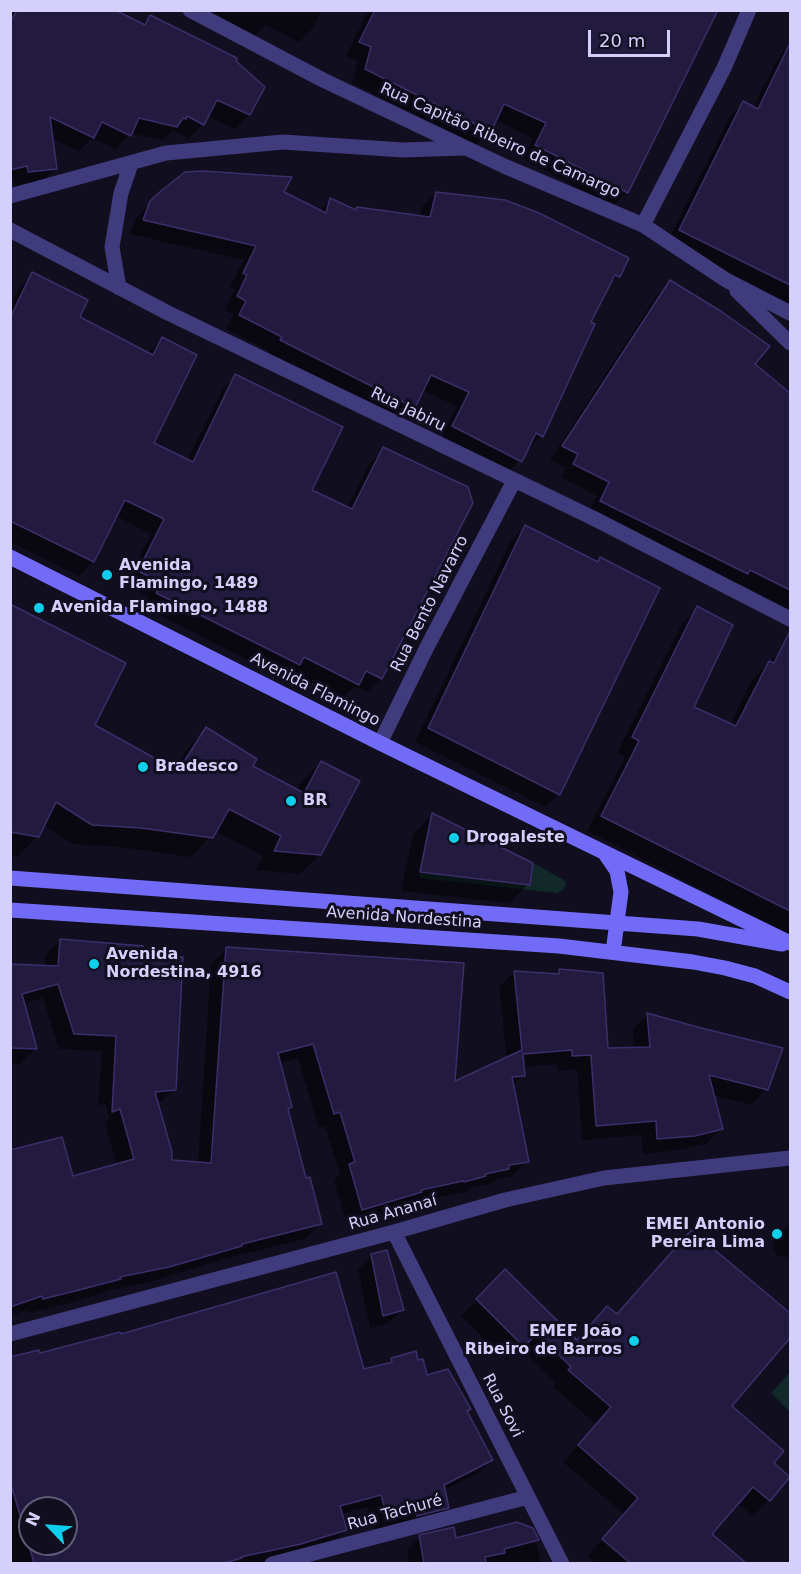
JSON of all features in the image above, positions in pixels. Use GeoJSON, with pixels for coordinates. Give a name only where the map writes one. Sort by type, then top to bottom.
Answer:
{"type":"FeatureCollection","features":[{"type":"Feature","properties":{"kind":"main road","name":"Avenida Flamingo"},"geometry":{"type":"LineString","coordinates":[[10,557],[380,743],[790,944]]}},
{"type":"Feature","properties":{"kind":"main road"},"geometry":{"type":"LineString","coordinates":[[604,853],[617,871],[621,891],[613,952]]}},
{"type":"Feature","properties":{"kind":"main road","name":"Avenida Nordestina"},"geometry":{"type":"LineString","coordinates":[[10,878],[698,929],[790,944]]}},
{"type":"Feature","properties":{"kind":"main road","name":"Avenida Nordestina"},"geometry":{"type":"LineString","coordinates":[[10,910],[559,946],[725,968],[754,976],[790,992]]}},
{"type":"Feature","properties":{"kind":"street","name":"Rua Capitão Ribeiro de Camargo"},"geometry":{"type":"LineString","coordinates":[[190,10],[323,80],[465,148],[643,225],[726,280],[790,313]]}},
{"type":"Feature","properties":{"kind":"street"},"geometry":{"type":"LineString","coordinates":[[643,225],[724,68],[749,10]]}},
{"type":"Feature","properties":{"kind":"street"},"geometry":{"type":"LineString","coordinates":[[10,196],[166,153],[283,142],[404,150],[465,148]]}},
{"type":"Feature","properties":{"kind":"street"},"geometry":{"type":"LineString","coordinates":[[119,288],[112,247],[121,193],[131,164]]}},
{"type":"Feature","properties":{"kind":"street","name":"Rua Jabiru"},"geometry":{"type":"LineString","coordinates":[[10,230],[168,313],[593,518],[790,619]]}},
{"type":"Feature","properties":{"kind":"street"},"geometry":{"type":"LineString","coordinates":[[726,280],[790,343]]}},
{"type":"Feature","properties":{"kind":"street","name":"Rua Bento Navarro"},"geometry":{"type":"LineString","coordinates":[[380,743],[427,647],[514,481]]}},
{"type":"Feature","properties":{"kind":"street","name":"Rua Ananaí"},"geometry":{"type":"LineString","coordinates":[[10,1334],[394,1232],[505,1200],[604,1178],[790,1158]]}},
{"type":"Feature","properties":{"kind":"street","name":"Rua Sovi"},"geometry":{"type":"LineString","coordinates":[[394,1232],[562,1563]]}},
{"type":"Feature","properties":{"kind":"street","name":"Rua Tachuré"},"geometry":{"type":"LineString","coordinates":[[272,1563],[528,1497]]}},
{"type":"Feature","properties":{"kind":"green space"},"geometry":{"type":"Polygon","coordinates":[[[533,863],[564,880],[566,884],[564,889],[557,893],[419,878],[420,872],[529,885],[533,863]]]}},
{"type":"Feature","properties":{"kind":"green space"},"geometry":{"type":"Polygon","coordinates":[[[790,1372],[790,1412],[771,1393],[790,1372]]]}},
{"type":"Feature","properties":{"kind":"building"},"geometry":{"type":"Polygon","coordinates":[[[17,10],[115,10],[145,25],[150,15],[237,58],[236,61],[265,87],[250,115],[217,100],[204,125],[187,116],[177,127],[139,118],[131,136],[102,122],[94,138],[50,117],[57,169],[28,172],[27,166],[10,170],[10,23],[17,10]]]}},
{"type":"Feature","properties":{"kind":"building"},"geometry":{"type":"Polygon","coordinates":[[[375,10],[718,10],[628,193],[535,145],[546,123],[504,104],[491,132],[365,69],[371,47],[359,42],[375,10]]]}},
{"type":"Feature","properties":{"kind":"building"},"geometry":{"type":"Polygon","coordinates":[[[790,43],[790,285],[679,230],[743,101],[758,109],[790,43]]]}},
{"type":"Feature","properties":{"kind":"building"},"geometry":{"type":"Polygon","coordinates":[[[203,171],[292,177],[284,192],[326,213],[330,198],[356,210],[357,207],[430,217],[436,192],[505,200],[539,213],[629,258],[620,277],[615,275],[591,322],[595,324],[543,437],[536,433],[522,462],[452,426],[469,392],[431,375],[415,408],[280,340],[282,337],[239,315],[246,301],[237,296],[247,275],[243,273],[256,246],[143,220],[150,201],[162,190],[185,172],[203,171]]]}},
{"type":"Feature","properties":{"kind":"building"},"geometry":{"type":"Polygon","coordinates":[[[32,272],[88,300],[80,317],[153,355],[162,337],[197,355],[154,443],[193,462],[235,374],[343,427],[312,490],[352,509],[383,447],[468,487],[473,503],[382,679],[366,671],[359,685],[304,657],[300,665],[156,593],[162,583],[138,571],[164,519],[125,500],[94,562],[10,521],[10,318],[32,272]]]}},
{"type":"Feature","properties":{"kind":"building"},"geometry":{"type":"Polygon","coordinates":[[[670,280],[722,312],[770,346],[755,364],[790,393],[790,590],[750,570],[748,574],[600,501],[609,482],[573,464],[578,454],[562,446],[670,280]]]}},
{"type":"Feature","properties":{"kind":"building"},"geometry":{"type":"Polygon","coordinates":[[[525,525],[598,562],[600,557],[660,588],[560,795],[428,728],[525,525]]]}},
{"type":"Feature","properties":{"kind":"building"},"geometry":{"type":"Polygon","coordinates":[[[10,604],[126,663],[95,725],[178,771],[206,727],[257,759],[253,766],[304,793],[321,761],[360,781],[321,855],[274,851],[281,836],[229,809],[213,838],[141,828],[92,825],[56,802],[39,837],[10,832],[10,604]]]}},
{"type":"Feature","properties":{"kind":"building"},"geometry":{"type":"Polygon","coordinates":[[[697,606],[733,625],[694,707],[736,726],[769,661],[774,663],[790,631],[790,911],[601,816],[639,741],[632,737],[697,606]]]}},
{"type":"Feature","properties":{"kind":"building","name":"Drogaleste"},"geometry":{"type":"Polygon","coordinates":[[[432,813],[533,863],[530,885],[420,872],[432,813]]]}},
{"type":"Feature","properties":{"kind":"building"},"geometry":{"type":"Polygon","coordinates":[[[60,939],[143,946],[143,954],[183,957],[176,1090],[155,1092],[172,1152],[172,1160],[211,1163],[226,947],[464,963],[455,1081],[522,1050],[514,971],[559,974],[559,969],[603,973],[608,1048],[650,1047],[647,1013],[783,1048],[768,1090],[709,1075],[723,1129],[695,1136],[657,1139],[656,1121],[596,1126],[591,1055],[572,1056],[572,1050],[523,1054],[525,1076],[512,1077],[529,1162],[509,1165],[509,1169],[485,1174],[486,1176],[464,1182],[421,1190],[422,1192],[362,1210],[349,1164],[355,1162],[340,1112],[334,1114],[313,1044],[278,1053],[292,1107],[288,1109],[306,1178],[310,1177],[322,1224],[242,1244],[242,1246],[169,1267],[120,1277],[121,1279],[43,1299],[42,1296],[10,1307],[10,1150],[62,1137],[73,1176],[134,1159],[120,1109],[112,1112],[116,1036],[74,1034],[58,984],[22,994],[37,1049],[10,1048],[10,964],[58,966],[60,939]]]}},
{"type":"Feature","properties":{"kind":"building"},"geometry":{"type":"Polygon","coordinates":[[[691,1230],[790,1313],[790,1338],[732,1406],[784,1451],[774,1463],[790,1477],[770,1501],[753,1487],[712,1534],[746,1563],[630,1563],[602,1539],[638,1498],[578,1445],[611,1407],[568,1370],[571,1367],[537,1333],[524,1347],[476,1299],[505,1269],[577,1340],[607,1306],[617,1314],[691,1230]]]}},
{"type":"Feature","properties":{"kind":"building"},"geometry":{"type":"Polygon","coordinates":[[[387,1250],[404,1310],[383,1316],[371,1254],[387,1250]]]}},
{"type":"Feature","properties":{"kind":"building"},"geometry":{"type":"Polygon","coordinates":[[[336,1272],[364,1369],[392,1362],[391,1358],[416,1351],[418,1360],[423,1359],[427,1375],[448,1369],[471,1409],[467,1411],[493,1460],[444,1485],[449,1508],[417,1516],[416,1511],[388,1520],[381,1495],[340,1506],[347,1530],[224,1563],[34,1563],[32,1556],[78,1556],[78,1496],[18,1496],[18,1508],[10,1481],[10,1357],[39,1350],[40,1353],[120,1332],[121,1334],[336,1272]]]}},
{"type":"Feature","properties":{"kind":"building"},"geometry":{"type":"Polygon","coordinates":[[[517,1522],[533,1528],[539,1540],[504,1549],[505,1553],[485,1557],[486,1563],[424,1563],[419,1535],[454,1527],[456,1538],[517,1522]]]}},
{"type":"Feature","properties":{"kind":"place","name":"Avenida Flamingo, 1489"},"geometry":{"type":"Point","coordinates":[107,575]}},
{"type":"Feature","properties":{"kind":"place","name":"Avenida Flamingo, 1488"},"geometry":{"type":"Point","coordinates":[39,608]}},
{"type":"Feature","properties":{"kind":"place","name":"Bradesco"},"geometry":{"type":"Point","coordinates":[143,767]}},
{"type":"Feature","properties":{"kind":"place","name":"BR"},"geometry":{"type":"Point","coordinates":[291,801]}},
{"type":"Feature","properties":{"kind":"place","name":"Drogaleste"},"geometry":{"type":"Point","coordinates":[454,838]}},
{"type":"Feature","properties":{"kind":"place","name":"Avenida Nordestina, 4916"},"geometry":{"type":"Point","coordinates":[94,964]}},
{"type":"Feature","properties":{"kind":"place","name":"EMEI Antonio Pereira Lima"},"geometry":{"type":"Point","coordinates":[777,1234]}},
{"type":"Feature","properties":{"kind":"place","name":"EMEF João Ribeiro de Barros"},"geometry":{"type":"Point","coordinates":[634,1341]}}]}
